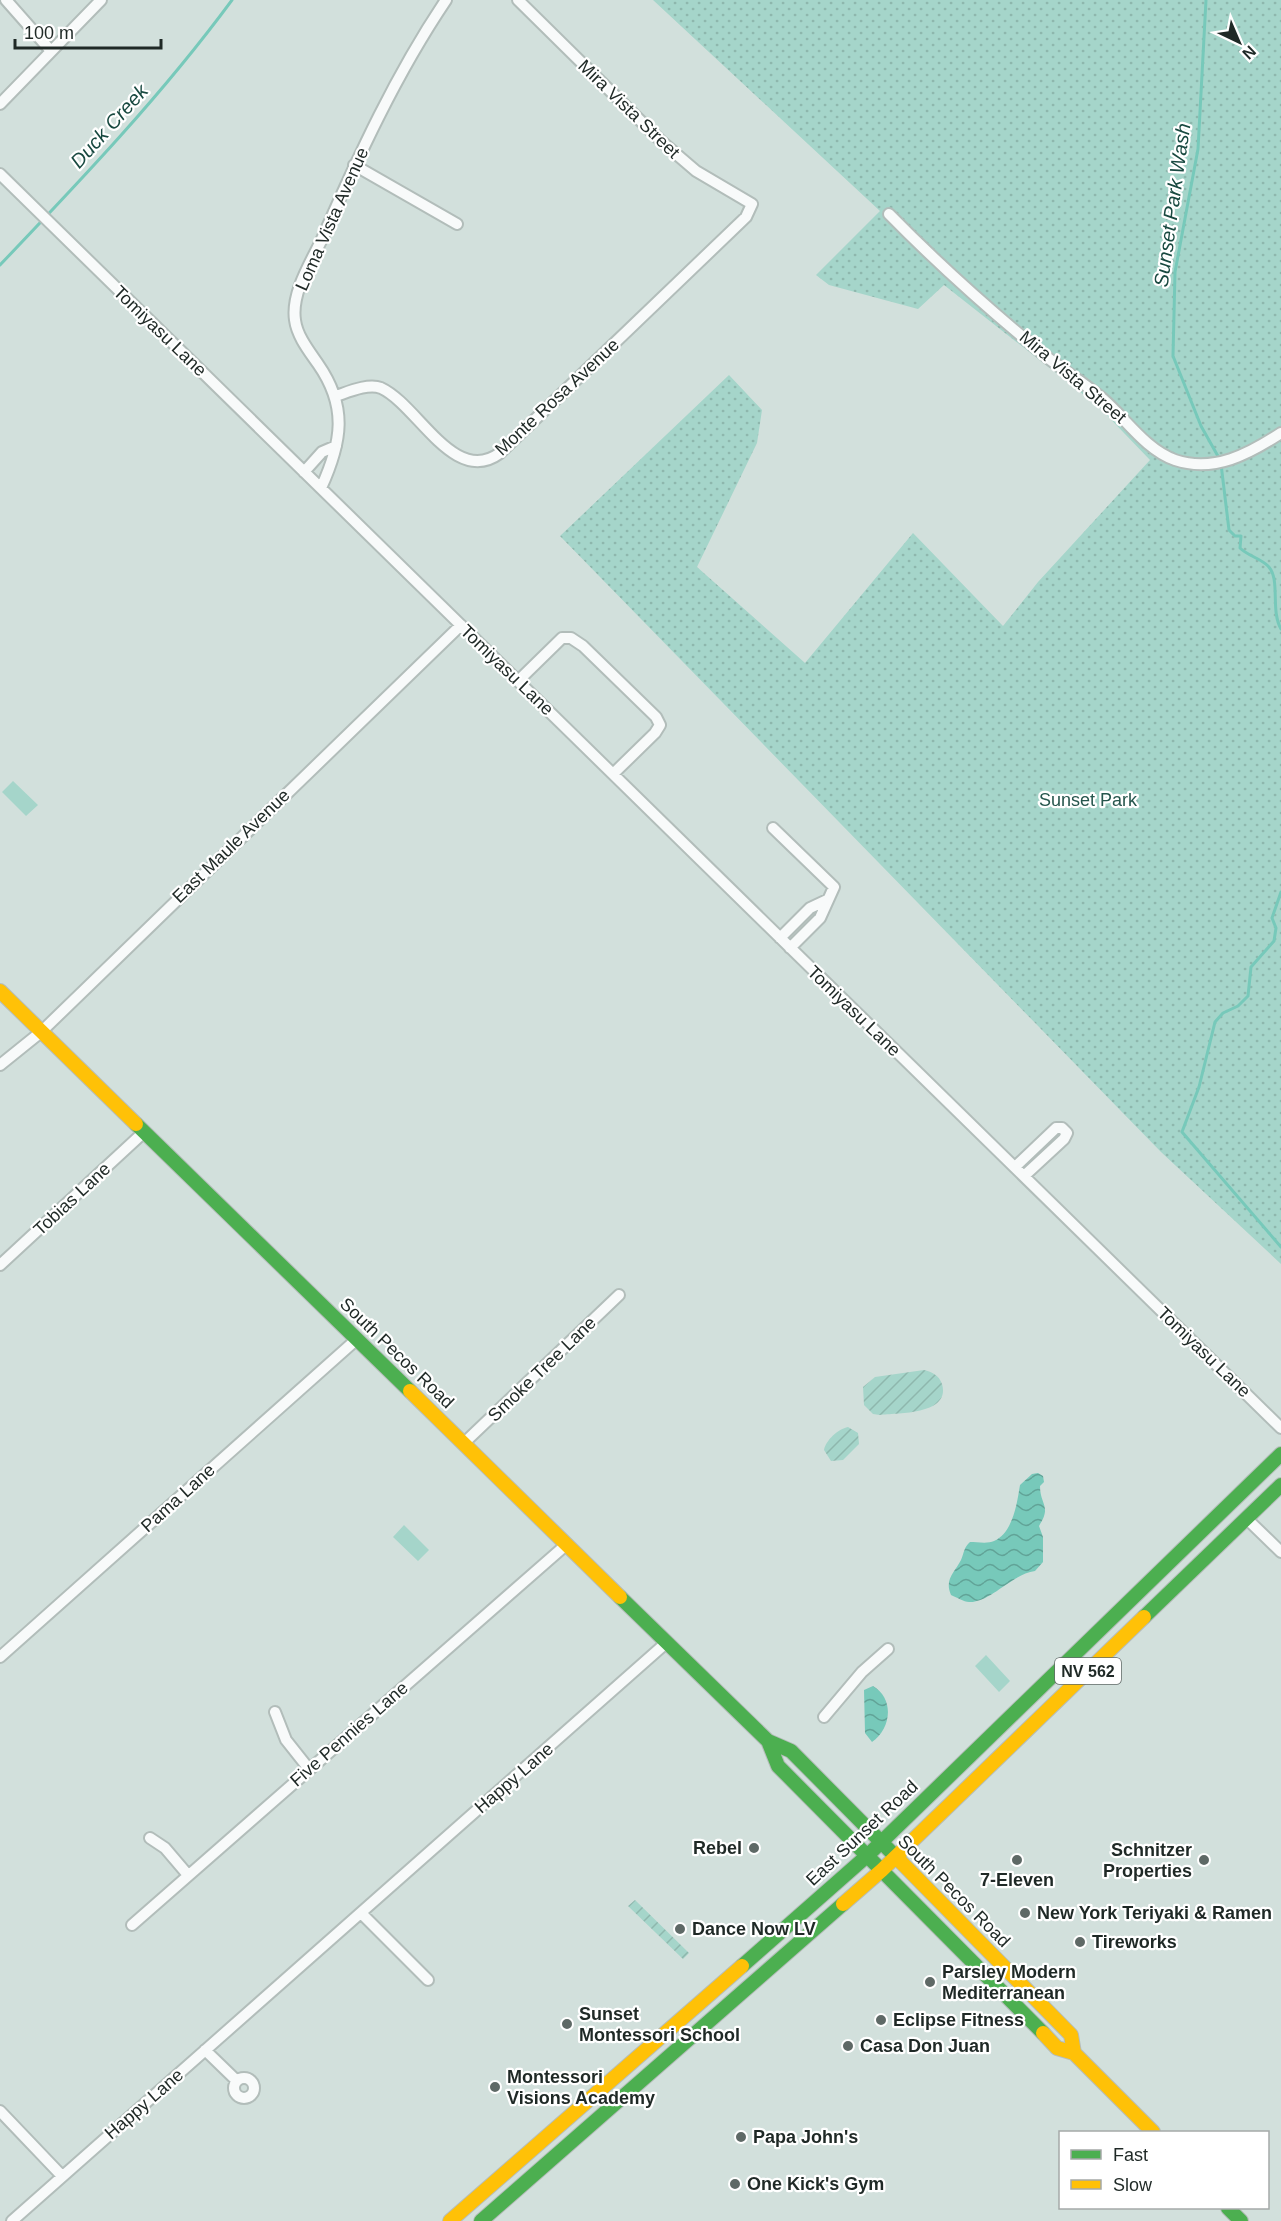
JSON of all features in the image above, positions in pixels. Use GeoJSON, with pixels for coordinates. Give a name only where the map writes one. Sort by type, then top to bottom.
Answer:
{"type":"FeatureCollection","features":[{"type":"Feature","properties":{"kind":"main road","name":"South Pecos Road"},"geometry":{"type":"LineString","coordinates":[[0,991],[666,1643],[768,1741],[791,1751],[1071,2035],[1074,2053]]}},
{"type":"Feature","properties":{"kind":"main road","name":"East Sunset Road"},"geometry":{"type":"LineString","coordinates":[[455,2219],[867,1855],[1281,1454]]}},
{"type":"Feature","properties":{"kind":"main road"},"geometry":{"type":"LineString","coordinates":[[1246,1519],[1243,1509],[1281,1470]]}},
{"type":"Feature","properties":{"kind":"main road","name":"NV 562"},"geometry":{"type":"LineString","coordinates":[[481,2221],[882,1870],[1281,1485]]}},
{"type":"Feature","properties":{"kind":"main road"},"geometry":{"type":"LineString","coordinates":[[1143,1620],[1139,1616],[1146,1601],[1178,1568],[1231,1503]]}},
{"type":"Feature","properties":{"kind":"main road"},"geometry":{"type":"LineString","coordinates":[[1055,1703],[1078,1666],[1123,1621],[1129,1608],[1127,1604]]}},
{"type":"Feature","properties":{"kind":"main road","name":"South Pecos Road"},"geometry":{"type":"LineString","coordinates":[[768,1741],[778,1766],[1057,2048],[1074,2053],[1151,2131]]}},
{"type":"Feature","properties":{"kind":"main road"},"geometry":{"type":"LineString","coordinates":[[675,2053],[673,2048],[678,2037],[720,1995],[726,1979]]}},
{"type":"Feature","properties":{"kind":"main road"},"geometry":{"type":"LineString","coordinates":[[617,2103],[622,2091],[657,2053],[652,2044]]}},
{"type":"Feature","properties":{"kind":"main road"},"geometry":{"type":"LineString","coordinates":[[1229,2209],[1241,2221]]}},
{"type":"Feature","properties":{"kind":"street"},"geometry":{"type":"LineString","coordinates":[[6,0],[51,51]]}},
{"type":"Feature","properties":{"kind":"street"},"geometry":{"type":"LineString","coordinates":[[0,104],[101,0]]}},
{"type":"Feature","properties":{"kind":"street","name":"Loma Vista Avenue"},"geometry":{"type":"LineString","coordinates":[[321,488],[333,461],[339,409],[330,382],[304,345],[295,320],[297,294],[354,165],[428,26],[446,0]]}},
{"type":"Feature","properties":{"kind":"street","name":"Mira Vista Street"},"geometry":{"type":"LineString","coordinates":[[518,0],[660,141],[696,171],[752,204]]}},
{"type":"Feature","properties":{"kind":"street"},"geometry":{"type":"LineString","coordinates":[[354,165],[457,224]]}},
{"type":"Feature","properties":{"kind":"street","name":"Tomiyasu Lane"},"geometry":{"type":"LineString","coordinates":[[0,174],[1281,1428]]}},
{"type":"Feature","properties":{"kind":"street","name":"Monte Rosa Avenue"},"geometry":{"type":"LineString","coordinates":[[336,396],[368,387],[380,387],[404,405],[458,457],[476,462],[489,460],[500,453],[746,217],[752,204]]}},
{"type":"Feature","properties":{"kind":"street","name":"Mira Vista Street"},"geometry":{"type":"LineString","coordinates":[[889,214],[930,255],[1048,358],[1102,398],[1155,449],[1174,460],[1196,464],[1221,463],[1252,452],[1281,433]]}},
{"type":"Feature","properties":{"kind":"street"},"geometry":{"type":"LineString","coordinates":[[304,472],[322,452],[336,446]]}},
{"type":"Feature","properties":{"kind":"street","name":"East Maule Avenue"},"geometry":{"type":"LineString","coordinates":[[0,1065],[42,1032],[461,625]]}},
{"type":"Feature","properties":{"kind":"street"},"geometry":{"type":"LineString","coordinates":[[519,681],[562,638],[571,638],[583,646],[656,717],[660,725],[655,733],[613,774]]}},
{"type":"Feature","properties":{"kind":"street"},"geometry":{"type":"LineString","coordinates":[[773,828],[834,887],[820,918],[790,948]]}},
{"type":"Feature","properties":{"kind":"street"},"geometry":{"type":"LineString","coordinates":[[780,938],[810,908],[827,900]]}},
{"type":"Feature","properties":{"kind":"street"},"geometry":{"type":"LineString","coordinates":[[1015,1167],[1056,1128],[1062,1128],[1066,1133],[1064,1139],[1024,1176]]}},
{"type":"Feature","properties":{"kind":"street","name":"Tobias Lane"},"geometry":{"type":"LineString","coordinates":[[0,1266],[144,1132]]}},
{"type":"Feature","properties":{"kind":"street","name":"Smoke Tree Lane"},"geometry":{"type":"LineString","coordinates":[[464,1443],[620,1295]]}},
{"type":"Feature","properties":{"kind":"street","name":"Pama Lane"},"geometry":{"type":"LineString","coordinates":[[0,1657],[357,1339]]}},
{"type":"Feature","properties":{"kind":"street"},"geometry":{"type":"LineString","coordinates":[[1246,1519],[1281,1552]]}},
{"type":"Feature","properties":{"kind":"street","name":"Five Pennies Lane"},"geometry":{"type":"LineString","coordinates":[[132,1925],[567,1544]]}},
{"type":"Feature","properties":{"kind":"street","name":"Happy Lane"},"geometry":{"type":"LineString","coordinates":[[12,2221],[666,1643]]}},
{"type":"Feature","properties":{"kind":"street"},"geometry":{"type":"LineString","coordinates":[[824,1717],[862,1672],[888,1649]]}},
{"type":"Feature","properties":{"kind":"street"},"geometry":{"type":"LineString","coordinates":[[275,1712],[286,1740],[309,1769]]}},
{"type":"Feature","properties":{"kind":"street"},"geometry":{"type":"LineString","coordinates":[[150,1838],[165,1848],[188,1875]]}},
{"type":"Feature","properties":{"kind":"street"},"geometry":{"type":"LineString","coordinates":[[361,1913],[428,1980]]}},
{"type":"Feature","properties":{"kind":"street"},"geometry":{"type":"LineString","coordinates":[[205,2050],[237,2081]]}},
{"type":"Feature","properties":{"kind":"street"},"geometry":{"type":"LineString","coordinates":[[0,2111],[62,2176]]}},
{"type":"Feature","properties":{"kind":"green space","name":"Sunset Park"},"geometry":{"type":"Polygon","coordinates":[[[653,0],[1281,0],[1281,1264],[1161,1152],[560,536],[729,375],[762,410],[757,443],[697,567],[805,663],[913,533],[1003,626],[1038,582],[1150,460],[1098,406],[944,285],[918,309],[829,285],[816,275],[880,211],[653,0]]]}},
{"type":"Feature","properties":{"kind":"green space"},"geometry":{"type":"Polygon","coordinates":[[[13,781],[38,805],[26,816],[2,792],[13,781]]]}},
{"type":"Feature","properties":{"kind":"green space"},"geometry":{"type":"Polygon","coordinates":[[[924,1370],[935,1374],[942,1384],[943,1394],[939,1402],[931,1407],[880,1415],[873,1414],[864,1405],[863,1387],[875,1377],[924,1370]]]}},
{"type":"Feature","properties":{"kind":"green space"},"geometry":{"type":"Polygon","coordinates":[[[848,1427],[858,1433],[859,1444],[843,1460],[831,1461],[824,1450],[827,1442],[840,1430],[848,1427]]]}},
{"type":"Feature","properties":{"kind":"green space"},"geometry":{"type":"Polygon","coordinates":[[[404,1525],[429,1550],[418,1561],[393,1537],[404,1525]]]}},
{"type":"Feature","properties":{"kind":"green space"},"geometry":{"type":"Polygon","coordinates":[[[986,1655],[1010,1681],[999,1692],[975,1666],[986,1655]]]}},
{"type":"Feature","properties":{"kind":"green space"},"geometry":{"type":"Polygon","coordinates":[[[635,1900],[689,1953],[683,1959],[628,1906],[635,1900]]]}},
{"type":"Feature","properties":{"kind":"water"},"geometry":{"type":"Polygon","coordinates":[[[1038,1473],[1043,1476],[1044,1482],[1040,1486],[1040,1492],[1045,1514],[1039,1526],[1043,1537],[1043,1562],[1035,1571],[1018,1577],[977,1601],[967,1602],[951,1595],[949,1584],[951,1576],[966,1546],[970,1542],[994,1541],[1006,1531],[1013,1517],[1020,1485],[1032,1474],[1038,1473]]]}},
{"type":"Feature","properties":{"kind":"water"},"geometry":{"type":"Polygon","coordinates":[[[873,1686],[885,1698],[888,1714],[883,1730],[872,1742],[865,1733],[864,1690],[873,1686]]]}},
{"type":"Feature","properties":{"kind":"waterway","name":"Duck Creek"},"geometry":{"type":"LineString","coordinates":[[0,265],[91,169],[178,70],[232,0]]}},
{"type":"Feature","properties":{"kind":"waterway","name":"Sunset Park Wash"},"geometry":{"type":"LineString","coordinates":[[1206,0],[1198,149],[1175,272],[1173,356],[1201,426],[1219,458]]}},
{"type":"Feature","properties":{"kind":"waterway","name":"Sunset Park Wash"},"geometry":{"type":"LineString","coordinates":[[1221,464],[1229,530],[1235,536],[1241,536],[1240,548],[1265,563],[1272,572],[1276,613],[1281,629]]}},
{"type":"Feature","properties":{"kind":"waterway","name":"Sunset Park Wash"},"geometry":{"type":"LineString","coordinates":[[1281,892],[1272,918],[1276,928],[1274,941],[1251,967],[1248,996],[1238,1006],[1223,1013],[1215,1022],[1199,1087],[1182,1132],[1281,1247]]}},
{"type":"Feature","properties":{"kind":"traffic: fast"},"geometry":{"type":"LineString","coordinates":[[136,1124],[410,1391]]}},
{"type":"Feature","properties":{"kind":"traffic: fast"},"geometry":{"type":"LineString","coordinates":[[742,1966],[868,1855],[1281,1454]]}},
{"type":"Feature","properties":{"kind":"traffic: fast"},"geometry":{"type":"LineString","coordinates":[[1144,1617],[1281,1485]]}},
{"type":"Feature","properties":{"kind":"traffic: fast"},"geometry":{"type":"LineString","coordinates":[[620,1597],[768,1741],[791,1751],[900,1861]]}},
{"type":"Feature","properties":{"kind":"traffic: fast"},"geometry":{"type":"LineString","coordinates":[[768,1741],[778,1766],[1043,2033]]}},
{"type":"Feature","properties":{"kind":"traffic: fast"},"geometry":{"type":"LineString","coordinates":[[481,2221],[843,1904]]}},
{"type":"Feature","properties":{"kind":"traffic: fast"},"geometry":{"type":"LineString","coordinates":[[1229,2209],[1241,2221]]}},
{"type":"Feature","properties":{"kind":"traffic: slow"},"geometry":{"type":"LineString","coordinates":[[0,991],[136,1124]]}},
{"type":"Feature","properties":{"kind":"traffic: slow"},"geometry":{"type":"LineString","coordinates":[[410,1391],[620,1597]]}},
{"type":"Feature","properties":{"kind":"traffic: slow"},"geometry":{"type":"LineString","coordinates":[[843,1904],[882,1870],[1144,1617]]}},
{"type":"Feature","properties":{"kind":"traffic: slow"},"geometry":{"type":"LineString","coordinates":[[900,1861],[1071,2035],[1074,2053]]}},
{"type":"Feature","properties":{"kind":"traffic: slow"},"geometry":{"type":"LineString","coordinates":[[450,2221],[742,1966]]}},
{"type":"Feature","properties":{"kind":"traffic: slow"},"geometry":{"type":"LineString","coordinates":[[1043,2033],[1057,2048],[1074,2053],[1152,2131]]}},
{"type":"Feature","properties":{"kind":"place","name":"Rebel"},"geometry":{"type":"Point","coordinates":[754,1848]}},
{"type":"Feature","properties":{"kind":"place","name":"7-Eleven"},"geometry":{"type":"Point","coordinates":[1017,1860]}},
{"type":"Feature","properties":{"kind":"place","name":"Schnitzer Properties"},"geometry":{"type":"Point","coordinates":[1204,1860]}},
{"type":"Feature","properties":{"kind":"place","name":"New York Teriyaki & Ramen"},"geometry":{"type":"Point","coordinates":[1025,1913]}},
{"type":"Feature","properties":{"kind":"place","name":"Dance Now LV"},"geometry":{"type":"Point","coordinates":[680,1929]}},
{"type":"Feature","properties":{"kind":"place","name":"Tireworks"},"geometry":{"type":"Point","coordinates":[1080,1942]}},
{"type":"Feature","properties":{"kind":"place","name":"Parsley Modern Mediterranean"},"geometry":{"type":"Point","coordinates":[930,1982]}},
{"type":"Feature","properties":{"kind":"place","name":"Eclipse Fitness"},"geometry":{"type":"Point","coordinates":[881,2020]}},
{"type":"Feature","properties":{"kind":"place","name":"Sunset Montessori School"},"geometry":{"type":"Point","coordinates":[567,2024]}},
{"type":"Feature","properties":{"kind":"place","name":"Casa Don Juan"},"geometry":{"type":"Point","coordinates":[848,2046]}},
{"type":"Feature","properties":{"kind":"place","name":"Montessori Visions Academy"},"geometry":{"type":"Point","coordinates":[495,2087]}},
{"type":"Feature","properties":{"kind":"place","name":"Papa John's"},"geometry":{"type":"Point","coordinates":[741,2137]}},
{"type":"Feature","properties":{"kind":"place","name":"One Kick's Gym"},"geometry":{"type":"Point","coordinates":[735,2184]}}]}
